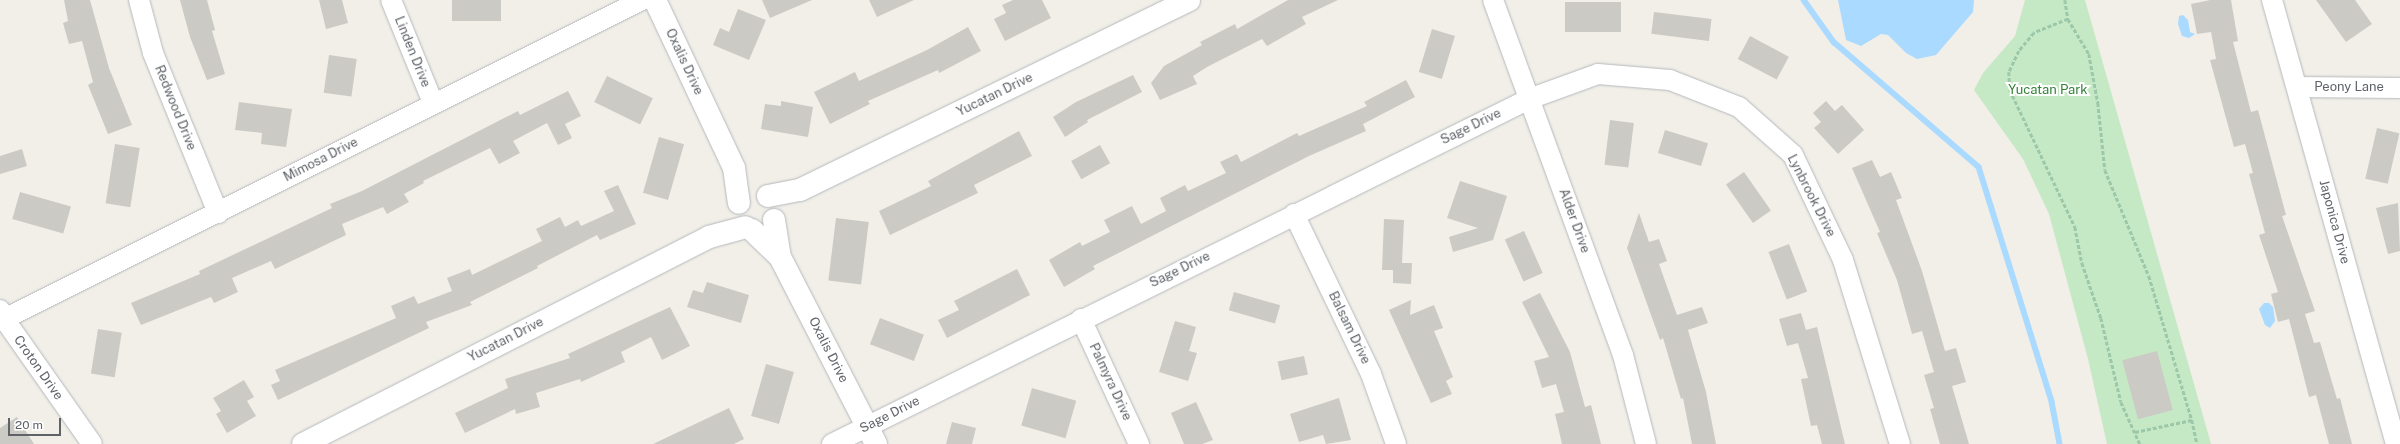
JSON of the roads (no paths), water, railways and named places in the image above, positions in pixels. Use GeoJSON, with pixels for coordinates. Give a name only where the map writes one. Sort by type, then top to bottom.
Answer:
{"type":"FeatureCollection","features":[{"type":"Feature","properties":{"kind":"street","name":"Redwood Drive"},"geometry":{"type":"LineString","coordinates":[[139,0],[153,53],[218,213]]}},
{"type":"Feature","properties":{"kind":"street","name":"Linden Drive"},"geometry":{"type":"LineString","coordinates":[[391,0],[433,103]]}},
{"type":"Feature","properties":{"kind":"street","name":"Mimosa Drive"},"geometry":{"type":"LineString","coordinates":[[2,317],[218,213],[433,103],[642,0]]}},
{"type":"Feature","properties":{"kind":"street","name":"Oxalis Drive"},"geometry":{"type":"LineString","coordinates":[[655,0],[734,168],[872,435]]}},
{"type":"Feature","properties":{"kind":"street","name":"Yucatan Drive"},"geometry":{"type":"LineString","coordinates":[[303,444],[330,437],[756,211],[1187,0]]}},
{"type":"Feature","properties":{"kind":"street","name":"Alder Drive"},"geometry":{"type":"LineString","coordinates":[[1493,0],[1623,355],[1646,444]]}},
{"type":"Feature","properties":{"kind":"street","name":"Japonica Drive"},"geometry":{"type":"LineString","coordinates":[[2272,0],[2396,444]]}},
{"type":"Feature","properties":{"kind":"street","name":"Lynbrook Drive"},"geometry":{"type":"LineString","coordinates":[[1529,99],[1598,74],[1670,80],[1739,107],[1793,155],[1842,260],[1900,444]]}},
{"type":"Feature","properties":{"kind":"street","name":"Peony Lane"},"geometry":{"type":"LineString","coordinates":[[2297,87],[2400,88]]}},
{"type":"Feature","properties":{"kind":"street","name":"Sage Drive"},"geometry":{"type":"LineString","coordinates":[[832,444],[872,435],[1081,319],[1529,99]]}},
{"type":"Feature","properties":{"kind":"street","name":"Balsam Drive"},"geometry":{"type":"LineString","coordinates":[[1294,214],[1371,374],[1396,444]]}},
{"type":"Feature","properties":{"kind":"street","name":"Croton Drive"},"geometry":{"type":"LineString","coordinates":[[2,317],[92,444]]}},
{"type":"Feature","properties":{"kind":"street","name":"Palmyra Drive"},"geometry":{"type":"LineString","coordinates":[[1081,319],[1139,444]]}},
{"type":"Feature","properties":{"kind":"water"},"geometry":{"type":"Polygon","coordinates":[[[1838,0],[1974,0],[1973,12],[1936,55],[1917,59],[1906,53],[1888,35],[1881,34],[1861,46],[1846,40],[1838,0]]]}},
{"type":"Feature","properties":{"kind":"water"},"geometry":{"type":"Polygon","coordinates":[[[2183,15],[2188,20],[2190,32],[2195,34],[2189,38],[2182,36],[2178,24],[2179,16],[2183,15]]]}},
{"type":"Feature","properties":{"kind":"water"},"geometry":{"type":"Polygon","coordinates":[[[2264,303],[2269,303],[2273,307],[2275,321],[2270,328],[2265,325],[2259,309],[2264,303]]]}},
{"type":"Feature","properties":{"kind":"waterway"},"geometry":{"type":"LineString","coordinates":[[1804,0],[1834,42],[1979,167],[2052,402],[2060,444]]}},
{"type":"Feature","properties":{"kind":"park label","name":"Yucatan Park"},"geometry":{"type":"Point","coordinates":[2048,90]}}]}
